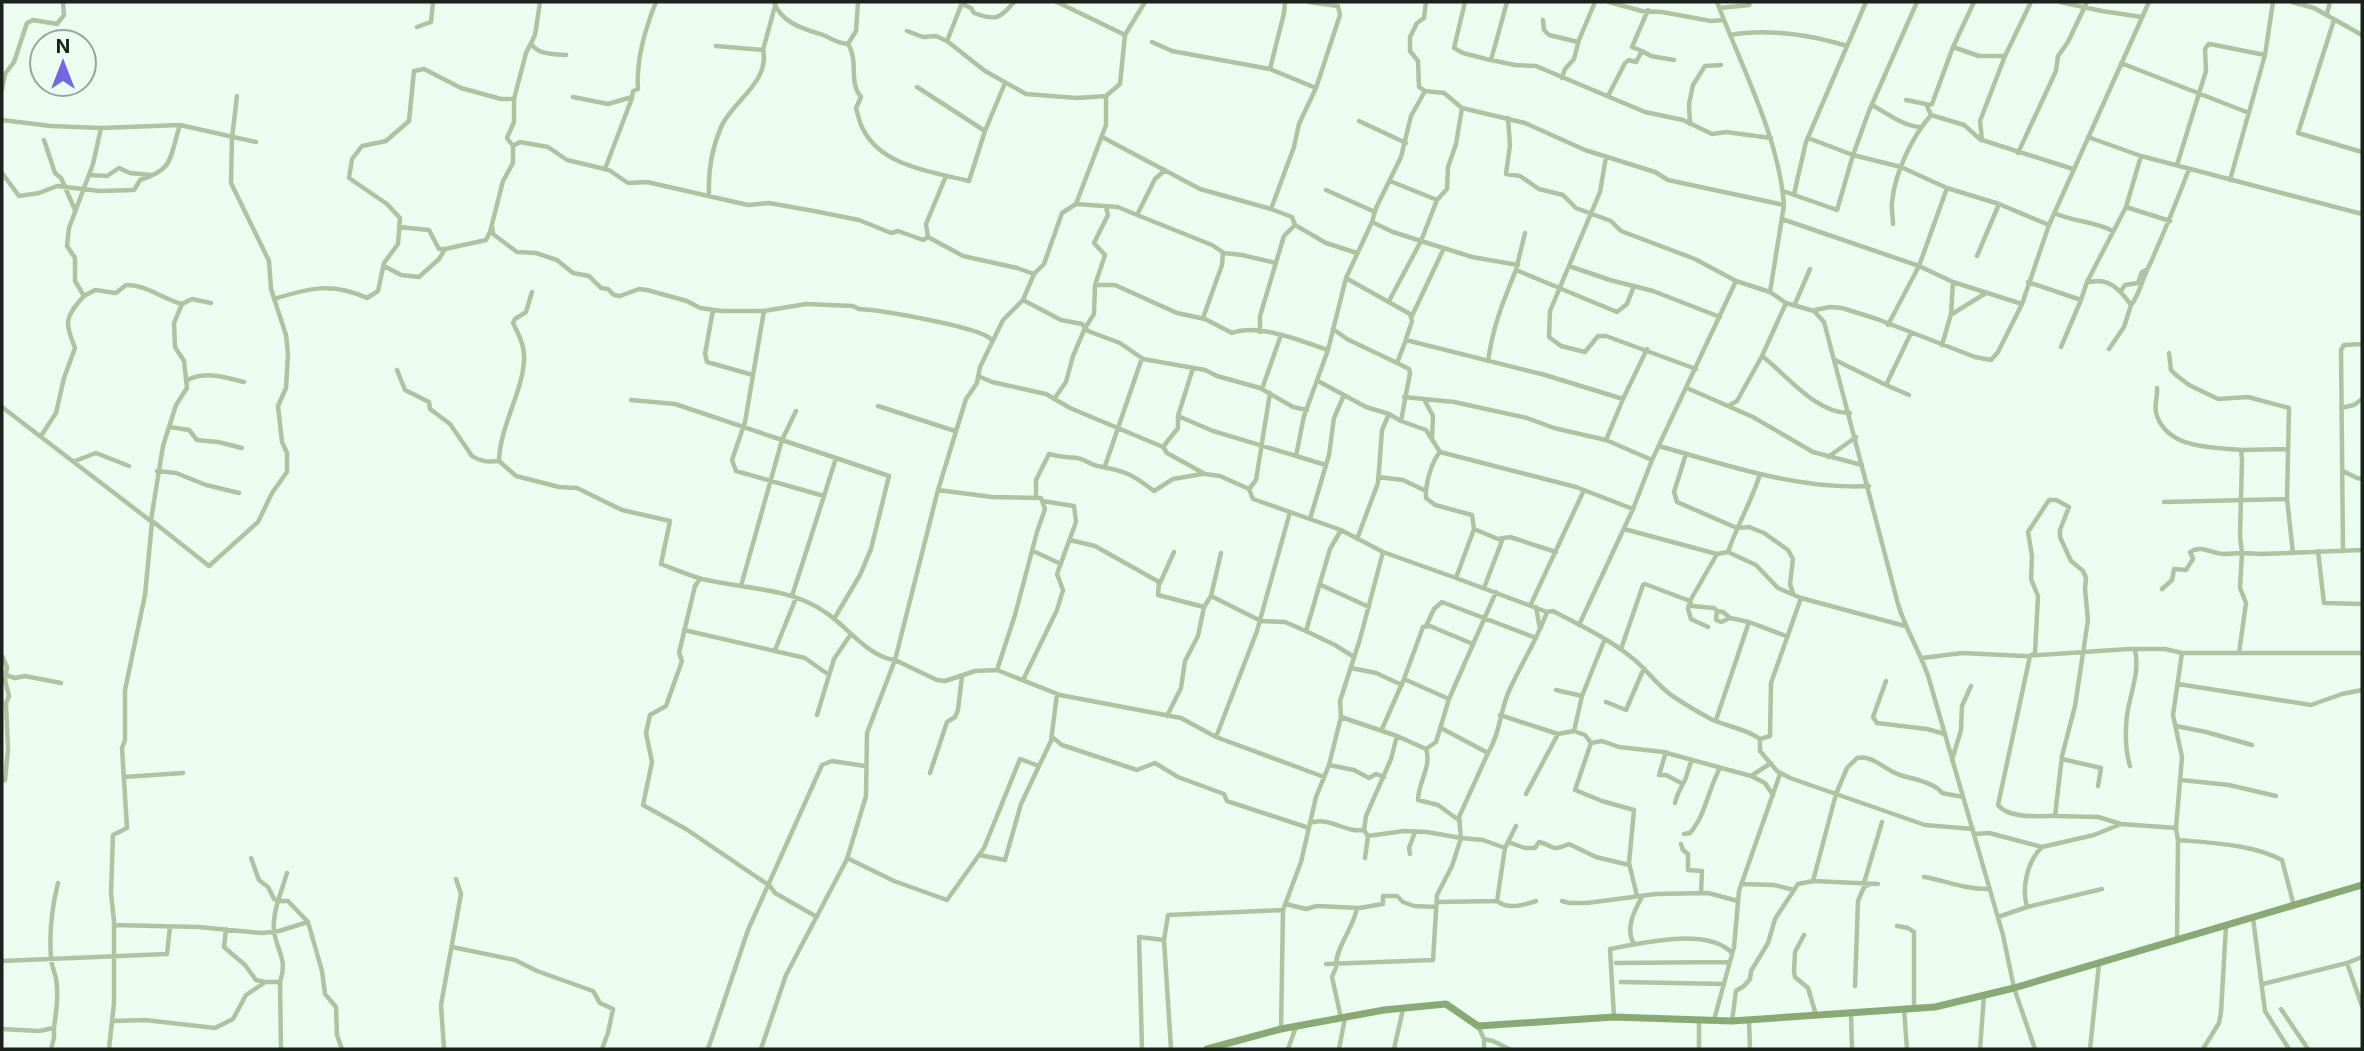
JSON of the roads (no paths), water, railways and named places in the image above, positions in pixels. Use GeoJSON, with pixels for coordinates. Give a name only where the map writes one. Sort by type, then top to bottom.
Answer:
{"type":"FeatureCollection","features":[{"type":"Feature","properties":{"kind":"street"},"geometry":{"type":"LineString","coordinates":[[2,89],[5,74],[15,62],[27,23],[33,20],[57,24],[64,16],[63,2]]}},
{"type":"Feature","properties":{"kind":"street"},"geometry":{"type":"LineString","coordinates":[[417,27],[431,22],[433,2]]}},
{"type":"Feature","properties":{"kind":"street"},"geometry":{"type":"LineString","coordinates":[[400,227],[429,230],[439,249],[486,240],[503,181],[513,163],[513,146],[508,138],[514,122],[514,99],[526,53],[535,35],[540,2]]}},
{"type":"Feature","properties":{"kind":"street"},"geometry":{"type":"LineString","coordinates":[[604,169],[633,91],[638,89],[637,71],[645,30],[656,2]]}},
{"type":"Feature","properties":{"kind":"street"},"geometry":{"type":"LineString","coordinates":[[848,44],[856,32],[858,2]]}},
{"type":"Feature","properties":{"kind":"street"},"geometry":{"type":"LineString","coordinates":[[947,41],[962,3],[974,13],[991,19],[1005,14],[1014,2]]}},
{"type":"Feature","properties":{"kind":"street"},"geometry":{"type":"LineString","coordinates":[[1057,2],[1125,35]]}},
{"type":"Feature","properties":{"kind":"street"},"geometry":{"type":"LineString","coordinates":[[907,31],[923,37],[936,36],[947,41],[967,58],[1026,94],[1077,98],[1106,96],[1120,84],[1125,35],[1145,2]]}},
{"type":"Feature","properties":{"kind":"street"},"geometry":{"type":"LineString","coordinates":[[1270,69],[1285,2]]}},
{"type":"Feature","properties":{"kind":"street"},"geometry":{"type":"LineString","coordinates":[[1309,2],[1339,8]]}},
{"type":"Feature","properties":{"kind":"street"},"geometry":{"type":"LineString","coordinates":[[1271,209],[1294,146],[1299,124],[1316,88],[1339,22],[1342,2]]}},
{"type":"Feature","properties":{"kind":"street"},"geometry":{"type":"LineString","coordinates":[[1426,2],[1424,18],[1417,23],[1410,37],[1410,51],[1418,61],[1419,87],[1425,92],[1444,93],[1462,108],[1508,118],[1606,157],[1655,172],[1668,180],[1784,205]]}},
{"type":"Feature","properties":{"kind":"street"},"geometry":{"type":"LineString","coordinates":[[1465,2],[1454,48],[1463,54],[1536,66],[1645,112],[1690,124],[1712,134],[1726,132],[1770,138]]}},
{"type":"Feature","properties":{"kind":"street"},"geometry":{"type":"LineString","coordinates":[[1491,60],[1507,2]]}},
{"type":"Feature","properties":{"kind":"street"},"geometry":{"type":"LineString","coordinates":[[1562,78],[1565,69],[1574,59],[1578,42],[1595,2]]}},
{"type":"Feature","properties":{"kind":"street"},"geometry":{"type":"LineString","coordinates":[[1609,2],[1628,8],[1711,21],[1724,20]]}},
{"type":"Feature","properties":{"kind":"street"},"geometry":{"type":"LineString","coordinates":[[1717,2],[1775,149],[1783,191],[1784,205],[1770,292]]}},
{"type":"Feature","properties":{"kind":"street"},"geometry":{"type":"LineString","coordinates":[[1720,8],[1749,5],[1750,2]]}},
{"type":"Feature","properties":{"kind":"street"},"geometry":{"type":"LineString","coordinates":[[1794,194],[1808,138],[1866,2]]}},
{"type":"Feature","properties":{"kind":"street"},"geometry":{"type":"LineString","coordinates":[[1783,191],[1837,210],[1853,155],[1872,105],[1917,2]]}},
{"type":"Feature","properties":{"kind":"street"},"geometry":{"type":"LineString","coordinates":[[1906,100],[1932,104],[1953,47],[1975,2]]}},
{"type":"Feature","properties":{"kind":"street"},"geometry":{"type":"LineString","coordinates":[[1982,140],[1980,121],[2031,2]]}},
{"type":"Feature","properties":{"kind":"street"},"geometry":{"type":"LineString","coordinates":[[2060,2],[2085,4],[2142,17]]}},
{"type":"Feature","properties":{"kind":"street"},"geometry":{"type":"LineString","coordinates":[[1508,118],[1510,145],[1506,174],[1520,176],[1539,189],[1563,195],[1576,208],[1611,221],[1621,231],[1695,259],[1736,281],[1770,292],[1786,303],[1814,310],[1842,308],[1991,360],[1998,352],[2022,304],[2054,213],[2150,2]]}},
{"type":"Feature","properties":{"kind":"street"},"geometry":{"type":"LineString","coordinates":[[2230,180],[2265,55],[2273,2]]}},
{"type":"Feature","properties":{"kind":"street"},"geometry":{"type":"LineString","coordinates":[[2292,2],[2326,15],[2362,35]]}},
{"type":"Feature","properties":{"kind":"street"},"geometry":{"type":"LineString","coordinates":[[2326,15],[2330,2]]}},
{"type":"Feature","properties":{"kind":"street"},"geometry":{"type":"LineString","coordinates":[[775,4],[786,20],[827,36],[833,42],[848,44],[853,51],[855,90],[861,97],[856,108],[863,130],[879,150],[910,166],[968,181],[1005,83]]}},
{"type":"Feature","properties":{"kind":"street"},"geometry":{"type":"LineString","coordinates":[[709,196],[710,171],[718,137],[728,116],[747,96],[764,65],[763,50],[775,4]]}},
{"type":"Feature","properties":{"kind":"street"},"geometry":{"type":"LineString","coordinates":[[2018,153],[2056,71],[2058,56],[2068,42],[2085,4]]}},
{"type":"Feature","properties":{"kind":"street"},"geometry":{"type":"LineString","coordinates":[[1648,10],[1632,47],[1651,56],[1674,60]]}},
{"type":"Feature","properties":{"kind":"street"},"geometry":{"type":"LineString","coordinates":[[1543,20],[1544,30],[1549,35],[1578,42]]}},
{"type":"Feature","properties":{"kind":"street"},"geometry":{"type":"LineString","coordinates":[[2334,20],[2298,133],[2362,152]]}},
{"type":"Feature","properties":{"kind":"street"},"geometry":{"type":"LineString","coordinates":[[1730,35],[1746,32],[1801,34],[1847,46]]}},
{"type":"Feature","properties":{"kind":"street"},"geometry":{"type":"LineString","coordinates":[[531,42],[533,47],[541,52],[566,55]]}},
{"type":"Feature","properties":{"kind":"street"},"geometry":{"type":"LineString","coordinates":[[1152,42],[1172,51],[1270,69],[1316,88]]}},
{"type":"Feature","properties":{"kind":"street"},"geometry":{"type":"LineString","coordinates":[[2177,165],[2197,93],[2206,71],[2205,49],[2209,44],[2265,55]]}},
{"type":"Feature","properties":{"kind":"street"},"geometry":{"type":"LineString","coordinates":[[716,46],[763,50]]}},
{"type":"Feature","properties":{"kind":"street"},"geometry":{"type":"LineString","coordinates":[[1953,47],[1979,56],[2006,56]]}},
{"type":"Feature","properties":{"kind":"street"},"geometry":{"type":"LineString","coordinates":[[1608,96],[1625,63],[1629,60],[1636,62],[1642,51]]}},
{"type":"Feature","properties":{"kind":"street"},"geometry":{"type":"LineString","coordinates":[[2121,63],[2249,113]]}},
{"type":"Feature","properties":{"kind":"street"},"geometry":{"type":"LineString","coordinates":[[1690,124],[1689,104],[1697,77],[1705,66],[1721,65]]}},
{"type":"Feature","properties":{"kind":"street"},"geometry":{"type":"LineString","coordinates":[[274,299],[307,289],[347,289],[367,298],[378,291],[384,266],[398,244],[400,218],[387,204],[349,178],[352,159],[362,146],[386,141],[409,121],[414,71],[424,69],[461,88],[501,99],[514,99]]}},
{"type":"Feature","properties":{"kind":"street"},"geometry":{"type":"LineString","coordinates":[[917,88],[985,131]]}},
{"type":"Feature","properties":{"kind":"street"},"geometry":{"type":"LineString","coordinates":[[1296,457],[1307,410],[1334,329],[1346,278],[1406,143],[1411,117],[1425,92]]}},
{"type":"Feature","properties":{"kind":"street"},"geometry":{"type":"LineString","coordinates":[[2,407],[209,566],[258,522],[286,472],[287,453],[282,442],[278,406],[286,388],[288,354],[286,335],[274,299],[269,261],[231,183],[237,96]]}},
{"type":"Feature","properties":{"kind":"street"},"geometry":{"type":"LineString","coordinates":[[761,1049],[786,975],[847,858],[866,796],[867,733],[895,660],[938,490],[965,399],[977,383],[992,341],[1003,320],[1023,300],[1034,274],[1044,264],[1062,214],[1076,204],[1106,125],[1106,96]]}},
{"type":"Feature","properties":{"kind":"street"},"geometry":{"type":"LineString","coordinates":[[573,97],[608,104],[632,97]]}},
{"type":"Feature","properties":{"kind":"street"},"geometry":{"type":"LineString","coordinates":[[1872,105],[1902,123],[1922,127]]}},
{"type":"Feature","properties":{"kind":"street"},"geometry":{"type":"LineString","coordinates":[[1928,105],[1931,115]]}},
{"type":"Feature","properties":{"kind":"street"},"geometry":{"type":"LineString","coordinates":[[1389,301],[1421,240],[1437,200],[1447,189],[1448,167],[1456,144],[1462,108]]}},
{"type":"Feature","properties":{"kind":"street"},"geometry":{"type":"LineString","coordinates":[[1931,115],[1964,125],[1982,140],[2073,169]]}},
{"type":"Feature","properties":{"kind":"street"},"geometry":{"type":"LineString","coordinates":[[1894,224],[1892,202],[1901,167],[1931,115]]}},
{"type":"Feature","properties":{"kind":"street"},"geometry":{"type":"LineString","coordinates":[[2,120],[101,128],[180,125],[256,142]]}},
{"type":"Feature","properties":{"kind":"street"},"geometry":{"type":"LineString","coordinates":[[1359,121],[1406,143]]}},
{"type":"Feature","properties":{"kind":"street"},"geometry":{"type":"LineString","coordinates":[[2,173],[19,196],[39,193],[57,186],[100,191],[134,190],[140,180],[156,175],[167,167],[180,125]]}},
{"type":"Feature","properties":{"kind":"street"},"geometry":{"type":"LineString","coordinates":[[84,296],[75,281],[75,258],[67,246],[69,228],[89,175],[101,128]]}},
{"type":"Feature","properties":{"kind":"street"},"geometry":{"type":"LineString","coordinates":[[2088,136],[2141,156],[2362,214]]}},
{"type":"Feature","properties":{"kind":"street"},"geometry":{"type":"LineString","coordinates":[[1101,137],[1200,189],[1292,217],[1294,225],[1326,243],[1357,253]]}},
{"type":"Feature","properties":{"kind":"street"},"geometry":{"type":"LineString","coordinates":[[1808,138],[1853,155],[1901,167],[1947,188],[1999,204],[2049,225]]}},
{"type":"Feature","properties":{"kind":"street"},"geometry":{"type":"LineString","coordinates":[[44,140],[55,173],[61,178],[75,210]]}},
{"type":"Feature","properties":{"kind":"street"},"geometry":{"type":"LineString","coordinates":[[513,146],[520,142],[548,147],[567,160],[604,169],[628,183],[648,182],[748,205],[769,203],[814,211],[859,220],[891,233],[898,231],[923,240],[928,237]]}},
{"type":"Feature","properties":{"kind":"street"},"geometry":{"type":"LineString","coordinates":[[2061,347],[2087,282],[2126,207],[2141,156]]}},
{"type":"Feature","properties":{"kind":"street"},"geometry":{"type":"LineString","coordinates":[[1606,157],[1605,176],[1550,311],[1549,337],[1571,350],[1585,352],[1598,336],[1606,336],[1696,369]]}},
{"type":"Feature","properties":{"kind":"street"},"geometry":{"type":"LineString","coordinates":[[89,175],[107,176],[119,168],[130,173],[156,175]]}},
{"type":"Feature","properties":{"kind":"street"},"geometry":{"type":"LineString","coordinates":[[2109,349],[2124,327],[2170,221],[2189,169]]}},
{"type":"Feature","properties":{"kind":"street"},"geometry":{"type":"LineString","coordinates":[[1137,215],[1155,179],[1165,170]]}},
{"type":"Feature","properties":{"kind":"street"},"geometry":{"type":"LineString","coordinates":[[928,237],[926,224],[946,176]]}},
{"type":"Feature","properties":{"kind":"street"},"geometry":{"type":"LineString","coordinates":[[1390,181],[1437,200]]}},
{"type":"Feature","properties":{"kind":"street"},"geometry":{"type":"LineString","coordinates":[[1888,325],[1919,266],[1947,188]]}},
{"type":"Feature","properties":{"kind":"street"},"geometry":{"type":"LineString","coordinates":[[1326,190],[1375,212]]}},
{"type":"Feature","properties":{"kind":"street"},"geometry":{"type":"LineString","coordinates":[[1076,204],[1118,206],[1223,252],[1276,263]]}},
{"type":"Feature","properties":{"kind":"street"},"geometry":{"type":"LineString","coordinates":[[1978,256],[1999,204]]}},
{"type":"Feature","properties":{"kind":"street"},"geometry":{"type":"LineString","coordinates":[[1054,399],[1066,382],[1085,328],[1094,314],[1095,285],[1105,255],[1094,243],[1108,215],[1106,207]]}},
{"type":"Feature","properties":{"kind":"street"},"geometry":{"type":"LineString","coordinates":[[2126,207],[2170,221]]}},
{"type":"Feature","properties":{"kind":"street"},"geometry":{"type":"LineString","coordinates":[[2054,213],[2064,218],[2097,223],[2113,232]]}},
{"type":"Feature","properties":{"kind":"street"},"geometry":{"type":"LineString","coordinates":[[1782,219],[1919,266],[1953,282],[2022,304]]}},
{"type":"Feature","properties":{"kind":"street"},"geometry":{"type":"LineString","coordinates":[[1372,222],[1393,232],[1517,268],[1617,312],[1627,304],[1634,286]]}},
{"type":"Feature","properties":{"kind":"street"},"geometry":{"type":"LineString","coordinates":[[1261,332],[1260,316],[1284,236],[1294,225]]}},
{"type":"Feature","properties":{"kind":"street"},"geometry":{"type":"LineString","coordinates":[[492,226],[493,234],[517,251],[537,253],[556,260],[573,273],[589,276],[601,288],[608,289],[614,295],[620,296],[639,289],[647,290],[713,310],[764,311],[806,304],[853,306],[964,327],[988,335],[992,341]]}},
{"type":"Feature","properties":{"kind":"street"},"geometry":{"type":"LineString","coordinates":[[1488,361],[1491,335],[1499,308],[1517,268],[1525,233]]}},
{"type":"Feature","properties":{"kind":"street"},"geometry":{"type":"LineString","coordinates":[[928,237],[963,256],[1034,274]]}},
{"type":"Feature","properties":{"kind":"street"},"geometry":{"type":"LineString","coordinates":[[1397,363],[1412,317],[1444,248]]}},
{"type":"Feature","properties":{"kind":"street"},"geometry":{"type":"LineString","coordinates":[[384,266],[401,275],[419,277],[439,260],[445,249]]}},
{"type":"Feature","properties":{"kind":"street"},"geometry":{"type":"LineString","coordinates":[[1203,318],[1222,265],[1223,252]]}},
{"type":"Feature","properties":{"kind":"street"},"geometry":{"type":"LineString","coordinates":[[1569,266],[1653,291],[1720,317]]}},
{"type":"Feature","properties":{"kind":"street"},"geometry":{"type":"LineString","coordinates":[[1795,304],[1811,269]]}},
{"type":"Feature","properties":{"kind":"street"},"geometry":{"type":"LineString","coordinates":[[2121,291],[2125,285],[2138,283],[2142,272],[2147,270]]}},
{"type":"Feature","properties":{"kind":"street"},"geometry":{"type":"LineString","coordinates":[[1346,278],[1412,317]]}},
{"type":"Feature","properties":{"kind":"street"},"geometry":{"type":"LineString","coordinates":[[1579,625],[1736,281]]}},
{"type":"Feature","properties":{"kind":"street"},"geometry":{"type":"LineString","coordinates":[[2087,282],[2099,281],[2121,291],[2132,305]]}},
{"type":"Feature","properties":{"kind":"street"},"geometry":{"type":"LineString","coordinates":[[1942,345],[1951,314],[1953,282]]}},
{"type":"Feature","properties":{"kind":"street"},"geometry":{"type":"LineString","coordinates":[[2028,282],[2081,300]]}},
{"type":"Feature","properties":{"kind":"street"},"geometry":{"type":"LineString","coordinates":[[41,436],[56,413],[64,378],[75,348],[67,326],[72,309],[84,296],[95,290],[116,293],[126,285],[137,285],[164,299],[182,304]]}},
{"type":"Feature","properties":{"kind":"street"},"geometry":{"type":"LineString","coordinates":[[1095,285],[1115,285],[1177,313],[1203,318],[1232,333],[1241,330],[1281,335],[1328,350]]}},
{"type":"Feature","properties":{"kind":"street"},"geometry":{"type":"LineString","coordinates":[[499,461],[503,435],[524,360],[521,338],[513,323],[515,318],[526,312],[532,292]]}},
{"type":"Feature","properties":{"kind":"street"},"geometry":{"type":"LineString","coordinates":[[1951,314],[1986,293]]}},
{"type":"Feature","properties":{"kind":"street"},"geometry":{"type":"LineString","coordinates":[[109,1049],[113,1021],[113,835],[127,828],[122,748],[125,740],[125,690],[145,595],[158,471],[176,405],[187,388],[184,361],[176,347],[174,323],[182,304],[192,299],[211,303]]}},
{"type":"Feature","properties":{"kind":"street"},"geometry":{"type":"LineString","coordinates":[[1023,300],[1061,320],[1082,324],[1085,328],[1120,343],[1142,358],[1205,370],[1262,389],[1293,407],[1307,410]]}},
{"type":"Feature","properties":{"kind":"street"},"geometry":{"type":"LineString","coordinates":[[1730,405],[1737,401],[1762,356],[1786,303]]}},
{"type":"Feature","properties":{"kind":"street"},"geometry":{"type":"LineString","coordinates":[[713,310],[705,354],[707,362],[753,375]]}},
{"type":"Feature","properties":{"kind":"street"},"geometry":{"type":"LineString","coordinates":[[1814,310],[1824,322],[1905,626],[1922,658],[1998,917],[2014,988],[2035,1049]]}},
{"type":"Feature","properties":{"kind":"street"},"geometry":{"type":"LineString","coordinates":[[764,311],[743,428],[732,460],[736,471],[824,496]]}},
{"type":"Feature","properties":{"kind":"street"},"geometry":{"type":"LineString","coordinates":[[1334,329],[1347,339],[1410,371],[1401,421]]}},
{"type":"Feature","properties":{"kind":"street"},"geometry":{"type":"LineString","coordinates":[[1886,385],[1911,333]]}},
{"type":"Feature","properties":{"kind":"street"},"geometry":{"type":"LineString","coordinates":[[1262,389],[1281,335]]}},
{"type":"Feature","properties":{"kind":"street"},"geometry":{"type":"LineString","coordinates":[[1406,340],[1545,375],[1623,399]]}},
{"type":"Feature","properties":{"kind":"street"},"geometry":{"type":"LineString","coordinates":[[2343,551],[2342,346],[2362,344]]}},
{"type":"Feature","properties":{"kind":"street"},"geometry":{"type":"LineString","coordinates":[[1606,440],[1647,349]]}},
{"type":"Feature","properties":{"kind":"street"},"geometry":{"type":"LineString","coordinates":[[2169,353],[2171,370],[2176,375],[2189,385],[2218,399],[2248,397],[2290,409],[2287,499],[2293,553]]}},
{"type":"Feature","properties":{"kind":"street"},"geometry":{"type":"LineString","coordinates":[[1762,356],[1817,402],[1837,412],[1850,413]]}},
{"type":"Feature","properties":{"kind":"street"},"geometry":{"type":"LineString","coordinates":[[1105,466],[1142,358]]}},
{"type":"Feature","properties":{"kind":"street"},"geometry":{"type":"LineString","coordinates":[[1834,359],[1909,395]]}},
{"type":"Feature","properties":{"kind":"street"},"geometry":{"type":"LineString","coordinates":[[1163,447],[1178,428],[1178,415],[1193,368]]}},
{"type":"Feature","properties":{"kind":"street"},"geometry":{"type":"LineString","coordinates":[[397,370],[405,390],[429,402],[430,409],[450,424],[472,456],[484,462],[499,461],[516,476],[559,487],[577,488],[622,510],[670,520],[661,564],[700,579],[794,597],[825,611],[887,660],[895,660],[937,680],[945,681],[984,670],[997,670],[1057,694],[1181,718],[1216,737],[1324,777]]}},
{"type":"Feature","properties":{"kind":"street"},"geometry":{"type":"LineString","coordinates":[[187,380],[199,375],[218,375],[244,382]]}},
{"type":"Feature","properties":{"kind":"street"},"geometry":{"type":"LineString","coordinates":[[978,376],[992,382],[1046,394],[1070,408],[1163,447],[1167,453],[1203,474]]}},
{"type":"Feature","properties":{"kind":"street"},"geometry":{"type":"LineString","coordinates":[[1318,381],[1366,407],[1424,428],[1440,452],[1584,490],[1633,509]]}},
{"type":"Feature","properties":{"kind":"street"},"geometry":{"type":"LineString","coordinates":[[1687,388],[1730,405],[1813,452],[1862,465]]}},
{"type":"Feature","properties":{"kind":"street"},"geometry":{"type":"LineString","coordinates":[[2157,388],[2157,417],[2169,435],[2187,443],[2241,450],[2288,449]]}},
{"type":"Feature","properties":{"kind":"street"},"geometry":{"type":"LineString","coordinates":[[1249,489],[1256,480],[1270,393]]}},
{"type":"Feature","properties":{"kind":"street"},"geometry":{"type":"LineString","coordinates":[[1310,519],[1326,465],[1334,418],[1344,395]]}},
{"type":"Feature","properties":{"kind":"street"},"geometry":{"type":"LineString","coordinates":[[1404,397],[1454,402],[1527,418],[1554,428],[1606,440],[1652,460]]}},
{"type":"Feature","properties":{"kind":"street"},"geometry":{"type":"LineString","coordinates":[[2341,408],[2354,405],[2362,399]]}},
{"type":"Feature","properties":{"kind":"street"},"geometry":{"type":"LineString","coordinates":[[631,400],[675,404],[889,476],[871,549],[835,620]]}},
{"type":"Feature","properties":{"kind":"street"},"geometry":{"type":"LineString","coordinates":[[1425,400],[1433,415],[1432,440]]}},
{"type":"Feature","properties":{"kind":"street"},"geometry":{"type":"LineString","coordinates":[[878,406],[955,431]]}},
{"type":"Feature","properties":{"kind":"street"},"geometry":{"type":"LineString","coordinates":[[741,586],[782,440],[796,411]]}},
{"type":"Feature","properties":{"kind":"street"},"geometry":{"type":"LineString","coordinates":[[1357,539],[1375,495],[1382,430],[1388,414]]}},
{"type":"Feature","properties":{"kind":"street"},"geometry":{"type":"LineString","coordinates":[[1178,415],[1213,431],[1326,465]]}},
{"type":"Feature","properties":{"kind":"street"},"geometry":{"type":"LineString","coordinates":[[170,426],[189,430],[197,440],[242,448]]}},
{"type":"Feature","properties":{"kind":"street"},"geometry":{"type":"LineString","coordinates":[[1828,457],[1856,437]]}},
{"type":"Feature","properties":{"kind":"street"},"geometry":{"type":"LineString","coordinates":[[1659,446],[1760,474],[1846,487],[1869,486]]}},
{"type":"Feature","properties":{"kind":"street"},"geometry":{"type":"LineString","coordinates":[[2239,653],[2246,603],[2240,588],[2241,450]]}},
{"type":"Feature","properties":{"kind":"street"},"geometry":{"type":"LineString","coordinates":[[1440,452],[1436,456],[1426,498],[1435,505],[1472,515],[1474,529],[1456,578]]}},
{"type":"Feature","properties":{"kind":"street"},"geometry":{"type":"LineString","coordinates":[[74,462],[96,453],[128,466]]}},
{"type":"Feature","properties":{"kind":"street"},"geometry":{"type":"LineString","coordinates":[[997,670],[1045,509],[1039,499],[1036,480],[1049,454],[1066,459],[1079,458],[1135,476],[1154,491],[1173,479],[1203,474],[1220,476],[1249,489],[1253,499],[1341,530],[1383,552],[1547,612],[1553,611],[1621,649],[1644,668],[1663,690],[1716,720],[1760,738],[1770,736],[1771,683],[1801,598]]}},
{"type":"Feature","properties":{"kind":"street"},"geometry":{"type":"LineString","coordinates":[[1686,454],[1674,498],[1677,502],[1737,528],[1753,528],[1788,550],[1793,559],[1790,584],[1794,594]]}},
{"type":"Feature","properties":{"kind":"street"},"geometry":{"type":"LineString","coordinates":[[775,650],[836,458]]}},
{"type":"Feature","properties":{"kind":"street"},"geometry":{"type":"LineString","coordinates":[[2342,470],[2362,479]]}},
{"type":"Feature","properties":{"kind":"street"},"geometry":{"type":"LineString","coordinates":[[158,471],[176,473],[206,485],[239,493]]}},
{"type":"Feature","properties":{"kind":"street"},"geometry":{"type":"LineString","coordinates":[[1728,552],[1754,496],[1760,474]]}},
{"type":"Feature","properties":{"kind":"street"},"geometry":{"type":"LineString","coordinates":[[1378,477],[1403,480],[1426,491]]}},
{"type":"Feature","properties":{"kind":"street"},"geometry":{"type":"LineString","coordinates":[[938,490],[992,497],[1039,499],[1074,506],[1076,522],[1057,574],[1063,590],[1057,610],[1023,680]]}},
{"type":"Feature","properties":{"kind":"street"},"geometry":{"type":"LineString","coordinates":[[1540,630],[1533,605],[1584,490]]}},
{"type":"Feature","properties":{"kind":"street"},"geometry":{"type":"LineString","coordinates":[[2164,502],[2287,499]]}},
{"type":"Feature","properties":{"kind":"street"},"geometry":{"type":"LineString","coordinates":[[2055,816],[2062,759],[2075,706],[2088,620],[2086,578],[2083,571],[2067,555],[2060,537],[2069,507],[2056,500],[2049,500],[2028,532],[2032,556],[2031,579],[2038,596],[2035,653],[2030,656],[1998,805],[2006,812],[2055,816],[2098,817],[2121,824],[2176,828]]}},
{"type":"Feature","properties":{"kind":"street"},"geometry":{"type":"LineString","coordinates":[[1216,737],[1259,620],[1290,512]]}},
{"type":"Feature","properties":{"kind":"street"},"geometry":{"type":"LineString","coordinates":[[1474,529],[1498,539],[1510,537],[1556,552]]}},
{"type":"Feature","properties":{"kind":"street"},"geometry":{"type":"LineString","coordinates":[[1624,529],[1717,554],[1728,552],[1756,565],[1778,588],[1801,598],[1905,626]]}},
{"type":"Feature","properties":{"kind":"street"},"geometry":{"type":"LineString","coordinates":[[1306,631],[1330,549],[1341,530]]}},
{"type":"Feature","properties":{"kind":"street"},"geometry":{"type":"LineString","coordinates":[[1484,588],[1504,538]]}},
{"type":"Feature","properties":{"kind":"street"},"geometry":{"type":"LineString","coordinates":[[1070,540],[1095,546],[1159,582],[1159,585]]}},
{"type":"Feature","properties":{"kind":"street"},"geometry":{"type":"LineString","coordinates":[[2162,589],[2172,579],[2174,569],[2186,570],[2193,559],[2190,552],[2193,549],[2223,554],[2362,550]]}},
{"type":"Feature","properties":{"kind":"street"},"geometry":{"type":"LineString","coordinates":[[1033,551],[1061,564]]}},
{"type":"Feature","properties":{"kind":"street"},"geometry":{"type":"LineString","coordinates":[[2318,551],[2323,603],[2362,604]]}},
{"type":"Feature","properties":{"kind":"street"},"geometry":{"type":"LineString","coordinates":[[1174,552],[1159,585],[1158,595],[1204,607]]}},
{"type":"Feature","properties":{"kind":"street"},"geometry":{"type":"LineString","coordinates":[[1281,1029],[1283,910],[1301,862],[1316,797],[1329,765],[1341,717],[1340,701],[1383,552]]}},
{"type":"Feature","properties":{"kind":"street"},"geometry":{"type":"LineString","coordinates":[[1167,716],[1181,688],[1185,662],[1198,636],[1221,553]]}},
{"type":"Feature","properties":{"kind":"street"},"geometry":{"type":"LineString","coordinates":[[1708,628],[1691,619],[1688,610],[1690,601],[1717,554]]}},
{"type":"Feature","properties":{"kind":"street"},"geometry":{"type":"LineString","coordinates":[[700,579],[695,586],[684,630],[679,653],[682,661],[666,706],[650,715],[646,733],[652,762],[643,805],[769,885],[775,893],[817,917]]}},
{"type":"Feature","properties":{"kind":"street"},"geometry":{"type":"LineString","coordinates":[[1621,649],[1645,584],[1690,601],[1692,606],[1714,608],[1730,618],[1786,636]]}},
{"type":"Feature","properties":{"kind":"street"},"geometry":{"type":"LineString","coordinates":[[1321,585],[1369,607]]}},
{"type":"Feature","properties":{"kind":"street"},"geometry":{"type":"LineString","coordinates":[[1426,749],[1436,742],[1449,699],[1496,592]]}},
{"type":"Feature","properties":{"kind":"street"},"geometry":{"type":"LineString","coordinates":[[1211,596],[1259,620],[1285,622],[1335,645],[1354,657]]}},
{"type":"Feature","properties":{"kind":"street"},"geometry":{"type":"LineString","coordinates":[[1382,730],[1423,627],[1434,609],[1442,602],[1536,638]]}},
{"type":"Feature","properties":{"kind":"street"},"geometry":{"type":"LineString","coordinates":[[1717,611],[1716,620],[1721,622],[1730,618]]}},
{"type":"Feature","properties":{"kind":"street"},"geometry":{"type":"LineString","coordinates":[[1326,964],[1433,960],[1437,895],[1452,866],[1461,838],[1460,821],[1467,798],[1496,740],[1500,715],[1509,691],[1547,612]]}},
{"type":"Feature","properties":{"kind":"street"},"geometry":{"type":"LineString","coordinates":[[1716,720],[1749,622]]}},
{"type":"Feature","properties":{"kind":"street"},"geometry":{"type":"LineString","coordinates":[[1426,626],[1473,644]]}},
{"type":"Feature","properties":{"kind":"street"},"geometry":{"type":"LineString","coordinates":[[684,630],[805,658],[829,675]]}},
{"type":"Feature","properties":{"kind":"street"},"geometry":{"type":"LineString","coordinates":[[817,715],[834,659],[851,634]]}},
{"type":"Feature","properties":{"kind":"street"},"geometry":{"type":"LineString","coordinates":[[1574,731],[1582,696],[1604,641]]}},
{"type":"Feature","properties":{"kind":"street"},"geometry":{"type":"LineString","coordinates":[[1922,658],[1962,653],[2030,656],[2135,649],[2165,649],[2182,653],[2362,653]]}},
{"type":"Feature","properties":{"kind":"street"},"geometry":{"type":"LineString","coordinates":[[2130,766],[2125,751],[2129,701],[2135,682],[2135,649]]}},
{"type":"Feature","properties":{"kind":"street"},"geometry":{"type":"LineString","coordinates":[[2177,940],[2176,828],[2182,747],[2173,715],[2182,653]]}},
{"type":"Feature","properties":{"kind":"street"},"geometry":{"type":"LineString","coordinates":[[2,656],[8,667],[6,675],[9,696],[6,703],[8,750],[5,780],[2,781]]}},
{"type":"Feature","properties":{"kind":"street"},"geometry":{"type":"LineString","coordinates":[[1351,668],[1376,673],[1449,699]]}},
{"type":"Feature","properties":{"kind":"street"},"geometry":{"type":"LineString","coordinates":[[1606,702],[1626,710],[1644,668]]}},
{"type":"Feature","properties":{"kind":"street"},"geometry":{"type":"LineString","coordinates":[[6,675],[61,683]]}},
{"type":"Feature","properties":{"kind":"street"},"geometry":{"type":"LineString","coordinates":[[930,773],[947,722],[955,717],[958,710],[962,676]]}},
{"type":"Feature","properties":{"kind":"street"},"geometry":{"type":"LineString","coordinates":[[1885,681],[1873,717],[1877,723],[1945,734]]}},
{"type":"Feature","properties":{"kind":"street"},"geometry":{"type":"LineString","coordinates":[[2178,684],[2311,705],[2362,690]]}},
{"type":"Feature","properties":{"kind":"street"},"geometry":{"type":"LineString","coordinates":[[1952,761],[1961,730],[1962,706],[1970,686]]}},
{"type":"Feature","properties":{"kind":"street"},"geometry":{"type":"LineString","coordinates":[[1556,690],[1582,696]]}},
{"type":"Feature","properties":{"kind":"street"},"geometry":{"type":"LineString","coordinates":[[979,855],[1005,859],[1021,804],[1051,737],[1057,694]]}},
{"type":"Feature","properties":{"kind":"street"},"geometry":{"type":"LineString","coordinates":[[1500,715],[1558,734],[1574,731],[1585,735],[1591,743]]}},
{"type":"Feature","properties":{"kind":"street"},"geometry":{"type":"LineString","coordinates":[[1341,717],[1382,730],[1426,749],[1430,759],[1418,790],[1418,800],[1438,805],[1460,821]]}},
{"type":"Feature","properties":{"kind":"street"},"geometry":{"type":"LineString","coordinates":[[2175,726],[2252,745]]}},
{"type":"Feature","properties":{"kind":"street"},"geometry":{"type":"LineString","coordinates":[[1441,728],[1488,753]]}},
{"type":"Feature","properties":{"kind":"street"},"geometry":{"type":"LineString","coordinates":[[1526,794],[1558,734]]}},
{"type":"Feature","properties":{"kind":"street"},"geometry":{"type":"LineString","coordinates":[[1051,737],[1062,745],[1137,769],[1155,763],[1178,777],[1224,794],[1227,801],[1309,825],[1322,820],[1349,829],[1364,830]]}},
{"type":"Feature","properties":{"kind":"street"},"geometry":{"type":"LineString","coordinates":[[1365,858],[1368,836],[1364,830],[1366,816],[1384,778],[1397,737]]}},
{"type":"Feature","properties":{"kind":"street"},"geometry":{"type":"LineString","coordinates":[[1760,738],[1760,751],[1780,774],[1925,825],[1989,833],[2042,847],[2094,835],[2121,824]]}},
{"type":"Feature","properties":{"kind":"street"},"geometry":{"type":"LineString","coordinates":[[1591,743],[1602,741],[1619,747],[1666,752],[1751,776],[1765,783],[1773,796]]}},
{"type":"Feature","properties":{"kind":"street"},"geometry":{"type":"LineString","coordinates":[[1591,743],[1575,790],[1602,802],[1634,810],[1629,864],[1639,896],[1629,936],[1634,944]]}},
{"type":"Feature","properties":{"kind":"street"},"geometry":{"type":"LineString","coordinates":[[1666,752],[1659,775],[1666,775],[1683,784]]}},
{"type":"Feature","properties":{"kind":"street"},"geometry":{"type":"LineString","coordinates":[[1813,881],[1836,794],[1847,768],[1857,758],[1862,757],[1899,775],[1909,776],[1939,788],[1941,793],[1963,797]]}},
{"type":"Feature","properties":{"kind":"street"},"geometry":{"type":"LineString","coordinates":[[847,858],[894,881],[947,900],[985,848],[1020,759],[1039,766]]}},
{"type":"Feature","properties":{"kind":"street"},"geometry":{"type":"LineString","coordinates":[[2062,759],[2101,768],[2098,786]]}},
{"type":"Feature","properties":{"kind":"street"},"geometry":{"type":"LineString","coordinates":[[1675,803],[1678,789],[1683,784],[1692,760]]}},
{"type":"Feature","properties":{"kind":"street"},"geometry":{"type":"LineString","coordinates":[[708,1049],[748,930],[822,765],[832,761],[865,766]]}},
{"type":"Feature","properties":{"kind":"street"},"geometry":{"type":"LineString","coordinates":[[1751,776],[1771,763]]}},
{"type":"Feature","properties":{"kind":"street"},"geometry":{"type":"LineString","coordinates":[[1329,765],[1369,778],[1376,774],[1384,778]]}},
{"type":"Feature","properties":{"kind":"street"},"geometry":{"type":"LineString","coordinates":[[1684,834],[1690,834],[1697,825],[1720,768]]}},
{"type":"Feature","properties":{"kind":"street"},"geometry":{"type":"LineString","coordinates":[[124,777],[183,773]]}},
{"type":"Feature","properties":{"kind":"street"},"geometry":{"type":"LineString","coordinates":[[1714,1020],[1732,954],[1741,884],[1780,774]]}},
{"type":"Feature","properties":{"kind":"street"},"geometry":{"type":"LineString","coordinates":[[2181,780],[2229,785],[2276,796]]}},
{"type":"Feature","properties":{"kind":"street"},"geometry":{"type":"LineString","coordinates":[[1864,883],[1882,822]]}},
{"type":"Feature","properties":{"kind":"street"},"geometry":{"type":"LineString","coordinates":[[1497,901],[1505,848],[1516,826]]}},
{"type":"Feature","properties":{"kind":"street"},"geometry":{"type":"LineString","coordinates":[[1368,836],[1415,832],[1483,840],[1505,848]]}},
{"type":"Feature","properties":{"kind":"street"},"geometry":{"type":"LineString","coordinates":[[1410,854],[1409,848],[1415,832]]}},
{"type":"Feature","properties":{"kind":"street"},"geometry":{"type":"LineString","coordinates":[[2178,840],[2230,845],[2282,859],[2294,906]]}},
{"type":"Feature","properties":{"kind":"street"},"geometry":{"type":"LineString","coordinates":[[1508,842],[1525,848],[1535,848],[1539,842],[1552,849],[1569,844],[1595,857],[1629,864]]}},
{"type":"Feature","properties":{"kind":"street"},"geometry":{"type":"LineString","coordinates":[[1681,844],[1688,854],[1688,870],[1702,872],[1701,893]]}},
{"type":"Feature","properties":{"kind":"street"},"geometry":{"type":"LineString","coordinates":[[2027,907],[2026,883],[2029,867],[2042,847]]}},
{"type":"Feature","properties":{"kind":"street"},"geometry":{"type":"LineString","coordinates":[[251,858],[259,880],[268,887],[274,899],[288,901],[308,922],[317,949],[325,994],[337,1007],[337,1035],[342,1049]]}},
{"type":"Feature","properties":{"kind":"street"},"geometry":{"type":"LineString","coordinates":[[281,1049],[280,982],[284,968],[274,932],[274,914],[287,873]]}},
{"type":"Feature","properties":{"kind":"street"},"geometry":{"type":"LineString","coordinates":[[1924,877],[1951,882],[1961,887],[1990,889]]}},
{"type":"Feature","properties":{"kind":"street"},"geometry":{"type":"LineString","coordinates":[[444,1049],[441,1005],[461,894],[456,879]]}},
{"type":"Feature","properties":{"kind":"street"},"geometry":{"type":"LineString","coordinates":[[1732,1021],[1736,991],[1750,979],[1751,971],[1768,943],[1775,919],[1801,882],[1878,884]]}},
{"type":"Feature","properties":{"kind":"street"},"geometry":{"type":"LineString","coordinates":[[51,1049],[58,999],[57,979],[51,960],[51,909],[58,883]]}},
{"type":"Feature","properties":{"kind":"street"},"geometry":{"type":"LineString","coordinates":[[1855,986],[1858,901],[1864,887],[1871,883]]}},
{"type":"Feature","properties":{"kind":"street"},"geometry":{"type":"LineString","coordinates":[[1741,884],[1774,885],[1794,890]]}},
{"type":"Feature","properties":{"kind":"street"},"geometry":{"type":"LineString","coordinates":[[1478,1026],[1614,1017],[1732,1021],[1953,1004],[2362,885]]}},
{"type":"Feature","properties":{"kind":"street"},"geometry":{"type":"LineString","coordinates":[[1998,917],[2102,888]]}},
{"type":"Feature","properties":{"kind":"street"},"geometry":{"type":"LineString","coordinates":[[1562,901],[1569,904],[1587,903],[1639,896],[1701,893],[1738,901]]}},
{"type":"Feature","properties":{"kind":"street"},"geometry":{"type":"LineString","coordinates":[[1286,904],[1306,909],[1330,905],[1357,908],[1383,904],[1383,896],[1397,896],[1403,902],[1414,906],[1497,901],[1501,905],[1524,905],[1536,901]]}},
{"type":"Feature","properties":{"kind":"street"},"geometry":{"type":"LineString","coordinates":[[1339,1049],[1343,1017],[1332,977],[1337,956],[1356,916],[1357,908]]}},
{"type":"Feature","properties":{"kind":"street"},"geometry":{"type":"LineString","coordinates":[[1171,1049],[1164,940],[1168,915],[1283,910]]}},
{"type":"Feature","properties":{"kind":"street"},"geometry":{"type":"LineString","coordinates":[[2252,918],[2265,1012],[2289,1049]]}},
{"type":"Feature","properties":{"kind":"street"},"geometry":{"type":"LineString","coordinates":[[114,925],[262,933],[308,922]]}},
{"type":"Feature","properties":{"kind":"street"},"geometry":{"type":"LineString","coordinates":[[2203,1049],[2219,1023],[2227,925]]}},
{"type":"Feature","properties":{"kind":"street"},"geometry":{"type":"LineString","coordinates":[[1897,926],[1914,932],[1914,1008]]}},
{"type":"Feature","properties":{"kind":"street"},"geometry":{"type":"LineString","coordinates":[[2,961],[167,954],[170,927]]}},
{"type":"Feature","properties":{"kind":"street"},"geometry":{"type":"LineString","coordinates":[[226,929],[224,947],[245,965],[257,980],[280,982]]}},
{"type":"Feature","properties":{"kind":"street"},"geometry":{"type":"LineString","coordinates":[[1804,935],[1795,952],[1794,972],[1795,977],[1808,988],[1816,1016]]}},
{"type":"Feature","properties":{"kind":"street"},"geometry":{"type":"LineString","coordinates":[[1142,1049],[1139,937],[1164,940]]}},
{"type":"Feature","properties":{"kind":"street"},"geometry":{"type":"LineString","coordinates":[[1614,1017],[1610,948],[1701,938],[1724,946],[1732,954]]}},
{"type":"Feature","properties":{"kind":"street"},"geometry":{"type":"LineString","coordinates":[[452,947],[515,960],[593,991],[600,1003],[614,1009],[601,1049]]}},
{"type":"Feature","properties":{"kind":"street"},"geometry":{"type":"LineString","coordinates":[[2263,984],[2362,957]]}},
{"type":"Feature","properties":{"kind":"street"},"geometry":{"type":"LineString","coordinates":[[1616,963],[1730,962]]}},
{"type":"Feature","properties":{"kind":"street"},"geometry":{"type":"LineString","coordinates":[[2090,1049],[2099,963]]}},
{"type":"Feature","properties":{"kind":"street"},"geometry":{"type":"LineString","coordinates":[[2347,963],[2362,1006]]}},
{"type":"Feature","properties":{"kind":"street"},"geometry":{"type":"LineString","coordinates":[[113,1021],[145,1020],[215,1028],[233,1019],[246,995],[265,982]]}},
{"type":"Feature","properties":{"kind":"street"},"geometry":{"type":"LineString","coordinates":[[1621,982],[1724,984]]}},
{"type":"Feature","properties":{"kind":"street"},"geometry":{"type":"LineString","coordinates":[[1980,1049],[1984,996]]}},
{"type":"Feature","properties":{"kind":"street"},"geometry":{"type":"LineString","coordinates":[[1207,1049],[1281,1029],[1343,1017],[1446,1004],[1478,1026],[1484,1049]]}},
{"type":"Feature","properties":{"kind":"street"},"geometry":{"type":"LineString","coordinates":[[1394,1049],[1403,1008]]}},
{"type":"Feature","properties":{"kind":"street"},"geometry":{"type":"LineString","coordinates":[[1904,1009],[1907,1049]]}},
{"type":"Feature","properties":{"kind":"street"},"geometry":{"type":"LineString","coordinates":[[2281,1009],[2308,1049]]}},
{"type":"Feature","properties":{"kind":"street"},"geometry":{"type":"LineString","coordinates":[[1851,1013],[1852,1049]]}},
{"type":"Feature","properties":{"kind":"street"},"geometry":{"type":"LineString","coordinates":[[1699,1020],[1699,1049]]}},
{"type":"Feature","properties":{"kind":"street"},"geometry":{"type":"LineString","coordinates":[[1749,1020],[1750,1049]]}},
{"type":"Feature","properties":{"kind":"street"},"geometry":{"type":"LineString","coordinates":[[1288,1049],[1296,1026]]}},
{"type":"Feature","properties":{"kind":"street"},"geometry":{"type":"LineString","coordinates":[[2,1029],[39,1031],[54,1028]]}},
{"type":"Feature","properties":{"kind":"street"},"geometry":{"type":"LineString","coordinates":[[1483,1039],[1509,1049]]}}]}
